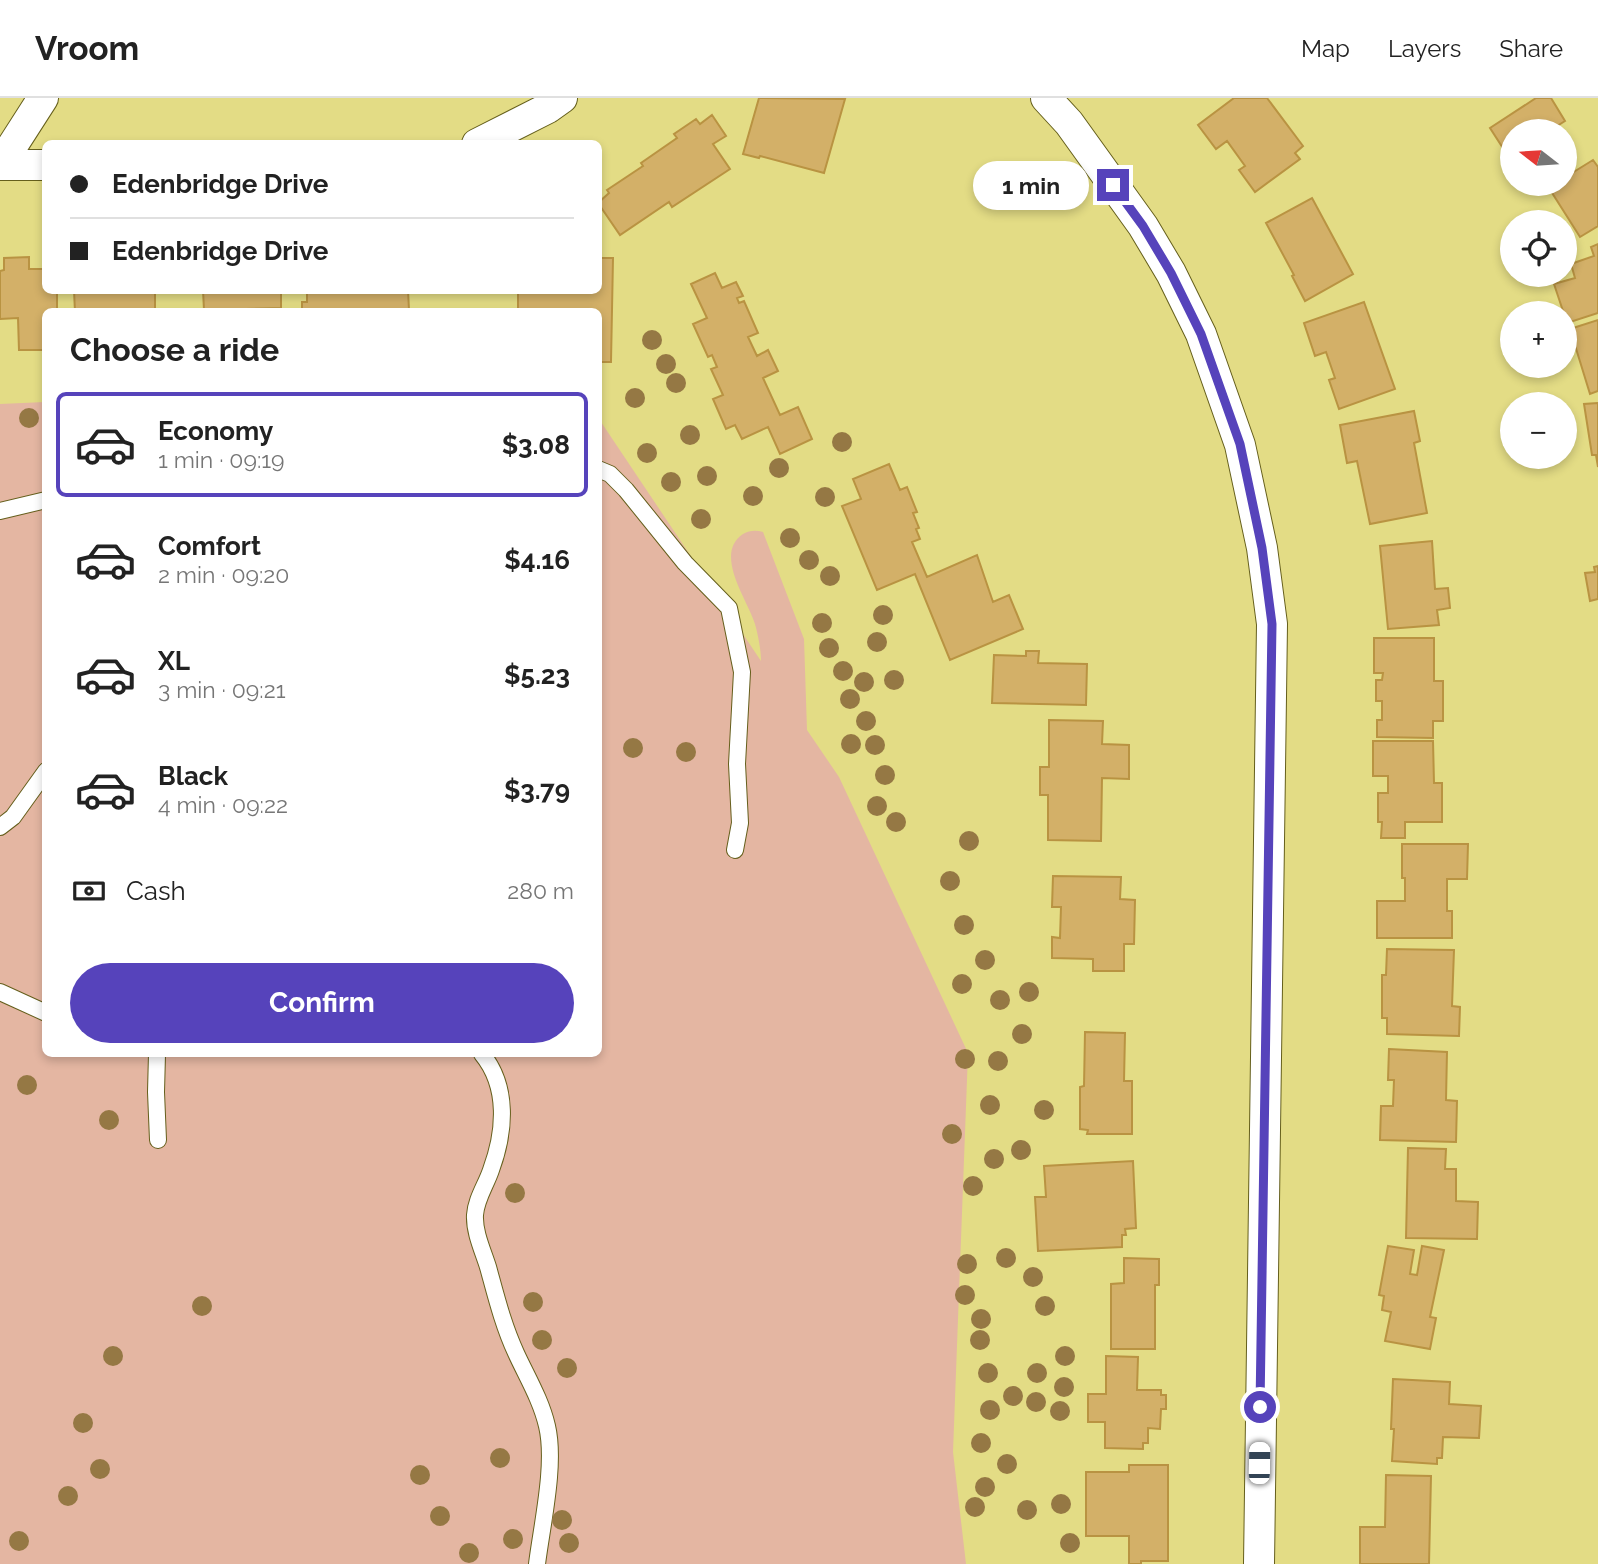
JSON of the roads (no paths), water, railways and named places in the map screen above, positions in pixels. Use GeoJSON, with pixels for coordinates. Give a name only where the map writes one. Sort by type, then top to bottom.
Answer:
{"type":"FeatureCollection","features":[{"type":"Feature","properties":{"kind":"street"},"geometry":{"type":"LineString","coordinates":[[0,165],[43,98]]}},
{"type":"Feature","properties":{"kind":"street"},"geometry":{"type":"LineString","coordinates":[[485,140],[562,98]]}},
{"type":"Feature","properties":{"kind":"street"},"geometry":{"type":"LineString","coordinates":[[1046,98],[1069,123],[1143,226],[1171,273],[1201,334],[1240,444],[1262,548],[1272,624],[1259,1564]]}},
{"type":"Feature","properties":{"kind":"street"},"geometry":{"type":"LineString","coordinates":[[0,165],[42,165]]}},
{"type":"Feature","properties":{"kind":"lane"},"geometry":{"type":"LineString","coordinates":[[602,471],[610,474],[626,490],[685,564],[729,608],[742,672],[737,764],[740,823],[735,850]]}},
{"type":"Feature","properties":{"kind":"lane"},"geometry":{"type":"LineString","coordinates":[[0,511],[42,501]]}},
{"type":"Feature","properties":{"kind":"lane"},"geometry":{"type":"LineString","coordinates":[[0,827],[13,817],[42,777]]}},
{"type":"Feature","properties":{"kind":"lane"},"geometry":{"type":"LineString","coordinates":[[0,992],[42,1011]]}},
{"type":"Feature","properties":{"kind":"lane"},"geometry":{"type":"LineString","coordinates":[[158,1057],[158,1140]]}},
{"type":"Feature","properties":{"kind":"lane"},"geometry":{"type":"LineString","coordinates":[[484,1057],[496,1082],[503,1107],[503,1122],[498,1150],[475,1216],[500,1313],[541,1408],[549,1440],[550,1453],[537,1564]]}}]}
